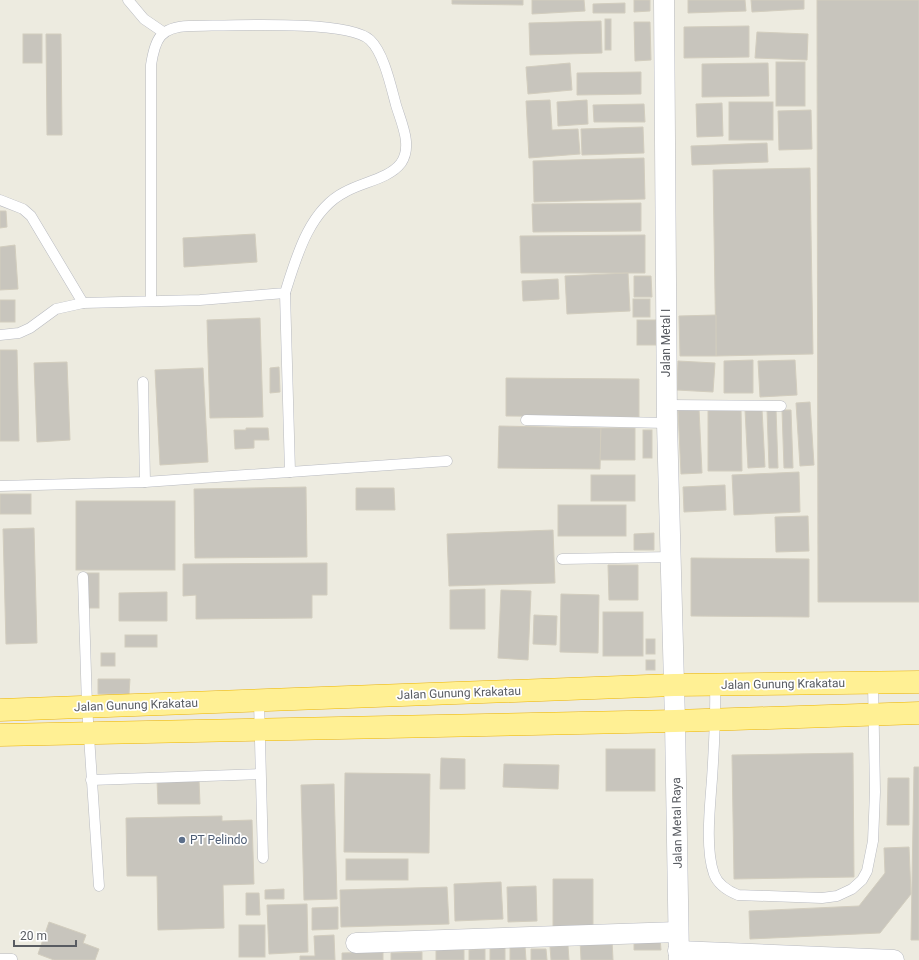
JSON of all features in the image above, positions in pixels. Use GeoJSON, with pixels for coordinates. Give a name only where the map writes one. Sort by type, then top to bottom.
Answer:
{"type":"FeatureCollection","features":[{"type":"Feature","properties":{"kind":"highway","name":"Jalan Gunung Krakatau"},"geometry":{"type":"LineString","coordinates":[[0,710],[674,685],[873,684],[919,682]]}},
{"type":"Feature","properties":{"kind":"highway"},"geometry":{"type":"LineString","coordinates":[[0,735],[675,721],[716,718],[919,713]]}},
{"type":"Feature","properties":{"kind":"street","name":"Jalan Metal I"},"geometry":{"type":"LineString","coordinates":[[664,0],[667,414],[674,685]]}},
{"type":"Feature","properties":{"kind":"street","name":"Jalan Metal Raya"},"geometry":{"type":"LineString","coordinates":[[674,685],[678,948]]}},
{"type":"Feature","properties":{"kind":"street"},"geometry":{"type":"LineString","coordinates":[[356,943],[678,948],[894,960]]}},
{"type":"Feature","properties":{"kind":"lane"},"geometry":{"type":"LineString","coordinates":[[128,0],[144,18],[163,32]]}},
{"type":"Feature","properties":{"kind":"lane"},"geometry":{"type":"LineString","coordinates":[[151,301],[150,65],[153,48],[163,32],[171,28],[189,26],[316,26],[351,30],[362,34],[376,46],[391,84],[404,128],[405,143],[402,160],[394,171],[345,192],[323,209],[312,225],[299,253],[285,293],[290,472]]}},
{"type":"Feature","properties":{"kind":"lane"},"geometry":{"type":"LineString","coordinates":[[0,200],[22,209],[31,216],[83,303]]}},
{"type":"Feature","properties":{"kind":"lane"},"geometry":{"type":"LineString","coordinates":[[0,335],[19,333],[34,326],[56,309],[83,303],[200,300],[285,293]]}},
{"type":"Feature","properties":{"kind":"lane"},"geometry":{"type":"LineString","coordinates":[[144,382],[145,482]]}},
{"type":"Feature","properties":{"kind":"lane"},"geometry":{"type":"LineString","coordinates":[[526,420],[667,414],[781,406]]}},
{"type":"Feature","properties":{"kind":"lane"},"geometry":{"type":"LineString","coordinates":[[0,486],[145,482],[447,461]]}},
{"type":"Feature","properties":{"kind":"lane"},"geometry":{"type":"LineString","coordinates":[[562,559],[670,556]]}},
{"type":"Feature","properties":{"kind":"lane"},"geometry":{"type":"LineString","coordinates":[[82,577],[91,780],[99,886]]}},
{"type":"Feature","properties":{"kind":"lane"},"geometry":{"type":"LineString","coordinates":[[715,685],[716,718],[709,820],[711,862],[718,881],[729,891],[738,895],[822,898],[837,896],[852,889],[862,880],[867,871],[873,840],[875,714],[873,684]]}},
{"type":"Feature","properties":{"kind":"lane"},"geometry":{"type":"LineString","coordinates":[[259,701],[263,858]]}},
{"type":"Feature","properties":{"kind":"lane"},"geometry":{"type":"LineString","coordinates":[[91,780],[260,774]]}},
{"type":"Feature","properties":{"kind":"lane"},"geometry":{"type":"LineString","coordinates":[[0,959],[12,959]]}},
{"type":"Feature","properties":{"kind":"building"},"geometry":{"type":"Polygon","coordinates":[[[452,0],[523,0],[523,5],[452,4],[452,0]]]}},
{"type":"Feature","properties":{"kind":"building"},"geometry":{"type":"Polygon","coordinates":[[[532,0],[584,0],[585,11],[532,14],[532,0]]]}},
{"type":"Feature","properties":{"kind":"building"},"geometry":{"type":"Polygon","coordinates":[[[634,0],[650,0],[650,11],[634,12],[634,0]]]}},
{"type":"Feature","properties":{"kind":"building"},"geometry":{"type":"Polygon","coordinates":[[[688,0],[745,0],[746,11],[688,13],[688,0]]]}},
{"type":"Feature","properties":{"kind":"building"},"geometry":{"type":"Polygon","coordinates":[[[751,0],[804,0],[804,9],[752,12],[751,0]]]}},
{"type":"Feature","properties":{"kind":"building"},"geometry":{"type":"Polygon","coordinates":[[[817,0],[919,0],[919,602],[818,602],[817,0]]]}},
{"type":"Feature","properties":{"kind":"building"},"geometry":{"type":"Polygon","coordinates":[[[625,3],[625,13],[593,13],[593,4],[625,3]]]}},
{"type":"Feature","properties":{"kind":"building"},"geometry":{"type":"Polygon","coordinates":[[[605,19],[611,19],[611,50],[605,50],[605,19]]]}},
{"type":"Feature","properties":{"kind":"building"},"geometry":{"type":"Polygon","coordinates":[[[601,21],[602,53],[530,55],[529,23],[601,21]]]}},
{"type":"Feature","properties":{"kind":"building"},"geometry":{"type":"Polygon","coordinates":[[[634,22],[650,22],[651,60],[635,61],[634,22]]]}},
{"type":"Feature","properties":{"kind":"building"},"geometry":{"type":"Polygon","coordinates":[[[749,26],[749,57],[684,58],[684,27],[749,26]]]}},
{"type":"Feature","properties":{"kind":"building"},"geometry":{"type":"Polygon","coordinates":[[[757,32],[808,34],[807,60],[755,58],[757,32]]]}},
{"type":"Feature","properties":{"kind":"building"},"geometry":{"type":"Polygon","coordinates":[[[23,34],[42,34],[42,63],[23,63],[23,34]]]}},
{"type":"Feature","properties":{"kind":"building"},"geometry":{"type":"Polygon","coordinates":[[[46,34],[61,34],[62,135],[47,135],[46,34]]]}},
{"type":"Feature","properties":{"kind":"building"},"geometry":{"type":"Polygon","coordinates":[[[776,62],[805,62],[805,106],[776,106],[776,62]]]}},
{"type":"Feature","properties":{"kind":"building"},"geometry":{"type":"Polygon","coordinates":[[[570,63],[572,90],[528,94],[526,67],[570,63]]]}},
{"type":"Feature","properties":{"kind":"building"},"geometry":{"type":"Polygon","coordinates":[[[768,63],[769,96],[702,97],[702,64],[768,63]]]}},
{"type":"Feature","properties":{"kind":"building"},"geometry":{"type":"Polygon","coordinates":[[[641,72],[641,94],[577,95],[577,73],[641,72]]]}},
{"type":"Feature","properties":{"kind":"building"},"geometry":{"type":"Polygon","coordinates":[[[550,100],[552,130],[578,129],[580,154],[529,158],[526,101],[550,100]]]}},
{"type":"Feature","properties":{"kind":"building"},"geometry":{"type":"Polygon","coordinates":[[[587,100],[588,124],[558,126],[557,102],[587,100]]]}},
{"type":"Feature","properties":{"kind":"building"},"geometry":{"type":"Polygon","coordinates":[[[729,102],[773,102],[773,140],[729,140],[729,102]]]}},
{"type":"Feature","properties":{"kind":"building"},"geometry":{"type":"Polygon","coordinates":[[[722,103],[723,136],[697,137],[696,104],[722,103]]]}},
{"type":"Feature","properties":{"kind":"building"},"geometry":{"type":"Polygon","coordinates":[[[644,104],[645,122],[594,122],[593,105],[644,104]]]}},
{"type":"Feature","properties":{"kind":"building"},"geometry":{"type":"Polygon","coordinates":[[[811,110],[812,149],[779,150],[778,111],[811,110]]]}},
{"type":"Feature","properties":{"kind":"building"},"geometry":{"type":"Polygon","coordinates":[[[643,127],[644,153],[582,155],[581,129],[643,127]]]}},
{"type":"Feature","properties":{"kind":"building"},"geometry":{"type":"Polygon","coordinates":[[[767,143],[768,162],[692,165],[691,146],[767,143]]]}},
{"type":"Feature","properties":{"kind":"building"},"geometry":{"type":"Polygon","coordinates":[[[644,158],[645,199],[534,202],[533,161],[644,158]]]}},
{"type":"Feature","properties":{"kind":"building"},"geometry":{"type":"Polygon","coordinates":[[[810,168],[813,354],[716,356],[713,170],[810,168]]]}},
{"type":"Feature","properties":{"kind":"building"},"geometry":{"type":"Polygon","coordinates":[[[641,203],[641,231],[533,232],[532,204],[641,203]]]}},
{"type":"Feature","properties":{"kind":"building"},"geometry":{"type":"Polygon","coordinates":[[[0,211],[6,211],[7,227],[0,228],[0,211]]]}},
{"type":"Feature","properties":{"kind":"building"},"geometry":{"type":"Polygon","coordinates":[[[255,234],[257,262],[184,267],[183,238],[255,234]]]}},
{"type":"Feature","properties":{"kind":"building"},"geometry":{"type":"Polygon","coordinates":[[[645,235],[645,273],[521,273],[520,236],[645,235]]]}},
{"type":"Feature","properties":{"kind":"building"},"geometry":{"type":"Polygon","coordinates":[[[15,245],[18,289],[0,290],[0,247],[15,245]]]}},
{"type":"Feature","properties":{"kind":"building"},"geometry":{"type":"Polygon","coordinates":[[[628,273],[630,311],[567,314],[565,276],[628,273]]]}},
{"type":"Feature","properties":{"kind":"building"},"geometry":{"type":"Polygon","coordinates":[[[634,276],[651,276],[652,297],[634,297],[634,276]]]}},
{"type":"Feature","properties":{"kind":"building"},"geometry":{"type":"Polygon","coordinates":[[[558,279],[559,299],[523,301],[522,281],[558,279]]]}},
{"type":"Feature","properties":{"kind":"building"},"geometry":{"type":"Polygon","coordinates":[[[633,299],[650,299],[650,317],[633,317],[633,299]]]}},
{"type":"Feature","properties":{"kind":"building"},"geometry":{"type":"Polygon","coordinates":[[[0,300],[15,300],[15,322],[0,322],[0,300]]]}},
{"type":"Feature","properties":{"kind":"building"},"geometry":{"type":"Polygon","coordinates":[[[716,315],[716,356],[680,356],[679,316],[716,315]]]}},
{"type":"Feature","properties":{"kind":"building"},"geometry":{"type":"Polygon","coordinates":[[[260,318],[263,417],[210,418],[207,320],[260,318]]]}},
{"type":"Feature","properties":{"kind":"building"},"geometry":{"type":"Polygon","coordinates":[[[637,320],[656,320],[656,345],[637,345],[637,320]]]}},
{"type":"Feature","properties":{"kind":"building"},"geometry":{"type":"Polygon","coordinates":[[[0,350],[17,350],[19,441],[0,441],[0,350]]]}},
{"type":"Feature","properties":{"kind":"building"},"geometry":{"type":"Polygon","coordinates":[[[753,360],[753,393],[724,393],[724,361],[753,360]]]}},
{"type":"Feature","properties":{"kind":"building"},"geometry":{"type":"Polygon","coordinates":[[[795,360],[797,395],[760,397],[758,361],[795,360]]]}},
{"type":"Feature","properties":{"kind":"building"},"geometry":{"type":"Polygon","coordinates":[[[678,361],[715,363],[713,392],[677,390],[678,361]]]}},
{"type":"Feature","properties":{"kind":"building"},"geometry":{"type":"Polygon","coordinates":[[[67,362],[70,440],[37,442],[34,363],[67,362]]]}},
{"type":"Feature","properties":{"kind":"building"},"geometry":{"type":"Polygon","coordinates":[[[279,367],[280,392],[270,393],[270,368],[279,367]]]}},
{"type":"Feature","properties":{"kind":"building"},"geometry":{"type":"Polygon","coordinates":[[[203,368],[208,462],[160,465],[155,370],[203,368]]]}},
{"type":"Feature","properties":{"kind":"building"},"geometry":{"type":"Polygon","coordinates":[[[506,378],[639,379],[639,417],[506,416],[506,378]]]}},
{"type":"Feature","properties":{"kind":"building"},"geometry":{"type":"Polygon","coordinates":[[[810,402],[814,465],[800,466],[796,403],[810,402]]]}},
{"type":"Feature","properties":{"kind":"building"},"geometry":{"type":"Polygon","coordinates":[[[708,408],[741,408],[742,471],[708,471],[708,408]]]}},
{"type":"Feature","properties":{"kind":"building"},"geometry":{"type":"Polygon","coordinates":[[[699,409],[702,473],[681,474],[678,410],[699,409]]]}},
{"type":"Feature","properties":{"kind":"building"},"geometry":{"type":"Polygon","coordinates":[[[762,409],[765,467],[748,468],[745,410],[762,409]]]}},
{"type":"Feature","properties":{"kind":"building"},"geometry":{"type":"Polygon","coordinates":[[[767,409],[776,409],[778,468],[769,468],[767,409]]]}},
{"type":"Feature","properties":{"kind":"building"},"geometry":{"type":"Polygon","coordinates":[[[782,410],[791,410],[793,468],[784,468],[782,410]]]}},
{"type":"Feature","properties":{"kind":"building"},"geometry":{"type":"Polygon","coordinates":[[[499,426],[601,428],[600,469],[498,468],[499,426]]]}},
{"type":"Feature","properties":{"kind":"building"},"geometry":{"type":"Polygon","coordinates":[[[246,428],[268,428],[269,440],[254,440],[254,448],[235,449],[234,430],[246,430],[246,428]]]}},
{"type":"Feature","properties":{"kind":"building"},"geometry":{"type":"Polygon","coordinates":[[[601,428],[635,428],[635,460],[600,460],[601,428]]]}},
{"type":"Feature","properties":{"kind":"building"},"geometry":{"type":"Polygon","coordinates":[[[643,430],[652,430],[652,458],[643,458],[643,430]]]}},
{"type":"Feature","properties":{"kind":"building"},"geometry":{"type":"Polygon","coordinates":[[[799,472],[800,512],[734,515],[732,475],[799,472]]]}},
{"type":"Feature","properties":{"kind":"building"},"geometry":{"type":"Polygon","coordinates":[[[591,475],[635,475],[635,501],[591,501],[591,475]]]}},
{"type":"Feature","properties":{"kind":"building"},"geometry":{"type":"Polygon","coordinates":[[[725,485],[726,510],[684,512],[683,487],[725,485]]]}},
{"type":"Feature","properties":{"kind":"building"},"geometry":{"type":"Polygon","coordinates":[[[306,487],[307,557],[195,558],[194,489],[306,487]]]}},
{"type":"Feature","properties":{"kind":"building"},"geometry":{"type":"Polygon","coordinates":[[[356,488],[394,488],[395,510],[356,510],[356,488]]]}},
{"type":"Feature","properties":{"kind":"building"},"geometry":{"type":"Polygon","coordinates":[[[0,494],[31,494],[31,514],[0,514],[0,494]]]}},
{"type":"Feature","properties":{"kind":"building"},"geometry":{"type":"Polygon","coordinates":[[[76,501],[175,501],[175,570],[76,570],[76,501]]]}},
{"type":"Feature","properties":{"kind":"building"},"geometry":{"type":"Polygon","coordinates":[[[558,505],[626,505],[626,536],[558,536],[558,505]]]}},
{"type":"Feature","properties":{"kind":"building"},"geometry":{"type":"Polygon","coordinates":[[[808,516],[809,551],[776,552],[775,517],[808,516]]]}},
{"type":"Feature","properties":{"kind":"building"},"geometry":{"type":"Polygon","coordinates":[[[34,528],[37,643],[6,644],[3,529],[34,528]]]}},
{"type":"Feature","properties":{"kind":"building"},"geometry":{"type":"Polygon","coordinates":[[[553,530],[555,583],[449,586],[447,534],[553,530]]]}},
{"type":"Feature","properties":{"kind":"building"},"geometry":{"type":"Polygon","coordinates":[[[654,533],[654,550],[634,550],[634,534],[654,533]]]}},
{"type":"Feature","properties":{"kind":"building"},"geometry":{"type":"Polygon","coordinates":[[[691,558],[809,559],[809,617],[691,616],[691,558]]]}},
{"type":"Feature","properties":{"kind":"building"},"geometry":{"type":"Polygon","coordinates":[[[327,563],[327,595],[312,595],[312,618],[196,619],[196,595],[183,596],[183,564],[327,563]]]}},
{"type":"Feature","properties":{"kind":"building"},"geometry":{"type":"Polygon","coordinates":[[[608,565],[638,565],[638,600],[609,600],[608,565]]]}},
{"type":"Feature","properties":{"kind":"building"},"geometry":{"type":"Polygon","coordinates":[[[85,573],[99,573],[99,608],[85,608],[85,573]]]}},
{"type":"Feature","properties":{"kind":"building"},"geometry":{"type":"Polygon","coordinates":[[[485,589],[485,629],[450,629],[450,590],[485,589]]]}},
{"type":"Feature","properties":{"kind":"building"},"geometry":{"type":"Polygon","coordinates":[[[501,590],[531,591],[528,660],[498,658],[501,590]]]}},
{"type":"Feature","properties":{"kind":"building"},"geometry":{"type":"Polygon","coordinates":[[[167,592],[167,621],[119,621],[119,593],[167,592]]]}},
{"type":"Feature","properties":{"kind":"building"},"geometry":{"type":"Polygon","coordinates":[[[561,594],[599,595],[598,653],[560,652],[561,594]]]}},
{"type":"Feature","properties":{"kind":"building"},"geometry":{"type":"Polygon","coordinates":[[[603,612],[643,612],[643,656],[603,656],[603,612]]]}},
{"type":"Feature","properties":{"kind":"building"},"geometry":{"type":"Polygon","coordinates":[[[534,615],[557,616],[556,645],[533,644],[534,615]]]}},
{"type":"Feature","properties":{"kind":"building"},"geometry":{"type":"Polygon","coordinates":[[[125,635],[157,635],[157,647],[125,647],[125,635]]]}},
{"type":"Feature","properties":{"kind":"building"},"geometry":{"type":"Polygon","coordinates":[[[646,639],[655,639],[655,654],[646,654],[646,639]]]}},
{"type":"Feature","properties":{"kind":"building"},"geometry":{"type":"Polygon","coordinates":[[[101,653],[115,653],[115,666],[101,666],[101,653]]]}},
{"type":"Feature","properties":{"kind":"building"},"geometry":{"type":"Polygon","coordinates":[[[646,660],[655,660],[655,670],[646,670],[646,660]]]}},
{"type":"Feature","properties":{"kind":"building"},"geometry":{"type":"Polygon","coordinates":[[[98,679],[130,679],[129,694],[98,694],[98,679]]]}},
{"type":"Feature","properties":{"kind":"building"},"geometry":{"type":"Polygon","coordinates":[[[606,749],[655,749],[655,791],[606,791],[606,749]]]}},
{"type":"Feature","properties":{"kind":"building"},"geometry":{"type":"Polygon","coordinates":[[[853,753],[854,877],[734,879],[732,755],[853,753]]]}},
{"type":"Feature","properties":{"kind":"building"},"geometry":{"type":"Polygon","coordinates":[[[441,758],[465,759],[465,789],[440,789],[441,758]]]}},
{"type":"Feature","properties":{"kind":"building"},"geometry":{"type":"Polygon","coordinates":[[[504,764],[559,765],[558,789],[503,787],[504,764]]]}},
{"type":"Feature","properties":{"kind":"building"},"geometry":{"type":"Polygon","coordinates":[[[914,767],[919,767],[919,940],[911,940],[914,767]]]}},
{"type":"Feature","properties":{"kind":"building"},"geometry":{"type":"Polygon","coordinates":[[[345,773],[430,774],[429,853],[344,852],[345,773]]]}},
{"type":"Feature","properties":{"kind":"building"},"geometry":{"type":"Polygon","coordinates":[[[888,778],[909,778],[909,825],[887,825],[888,778]]]}},
{"type":"Feature","properties":{"kind":"building"},"geometry":{"type":"Polygon","coordinates":[[[157,780],[199,780],[200,804],[158,804],[157,780]]]}},
{"type":"Feature","properties":{"kind":"building"},"geometry":{"type":"Polygon","coordinates":[[[334,784],[337,899],[304,900],[301,785],[334,784]]]}},
{"type":"Feature","properties":{"kind":"building"},"geometry":{"type":"Polygon","coordinates":[[[222,816],[222,821],[252,820],[254,884],[223,885],[224,928],[158,930],[157,876],[127,876],[126,818],[222,816]]]}},
{"type":"Feature","properties":{"kind":"building"},"geometry":{"type":"Polygon","coordinates":[[[909,847],[911,894],[880,933],[750,939],[749,911],[859,906],[885,873],[884,848],[909,847]]]}},
{"type":"Feature","properties":{"kind":"building"},"geometry":{"type":"Polygon","coordinates":[[[346,859],[408,859],[408,880],[346,880],[346,859]]]}},
{"type":"Feature","properties":{"kind":"building"},"geometry":{"type":"Polygon","coordinates":[[[553,879],[593,879],[593,926],[553,927],[553,879]]]}},
{"type":"Feature","properties":{"kind":"building"},"geometry":{"type":"Polygon","coordinates":[[[501,882],[503,919],[455,921],[454,884],[501,882]]]}},
{"type":"Feature","properties":{"kind":"building"},"geometry":{"type":"Polygon","coordinates":[[[536,886],[537,921],[508,922],[507,887],[536,886]]]}},
{"type":"Feature","properties":{"kind":"building"},"geometry":{"type":"Polygon","coordinates":[[[447,887],[449,924],[341,927],[340,890],[447,887]]]}},
{"type":"Feature","properties":{"kind":"building"},"geometry":{"type":"Polygon","coordinates":[[[284,889],[284,899],[265,899],[265,890],[284,889]]]}},
{"type":"Feature","properties":{"kind":"building"},"geometry":{"type":"Polygon","coordinates":[[[246,893],[259,893],[260,915],[246,915],[246,893]]]}},
{"type":"Feature","properties":{"kind":"building"},"geometry":{"type":"Polygon","coordinates":[[[307,904],[308,952],[269,954],[267,905],[307,904]]]}},
{"type":"Feature","properties":{"kind":"building"},"geometry":{"type":"Polygon","coordinates":[[[338,907],[338,929],[312,930],[312,908],[338,907]]]}},
{"type":"Feature","properties":{"kind":"building"},"geometry":{"type":"Polygon","coordinates":[[[49,922],[86,935],[83,943],[99,949],[95,960],[54,960],[38,954],[49,922]]]}},
{"type":"Feature","properties":{"kind":"building"},"geometry":{"type":"Polygon","coordinates":[[[239,925],[265,925],[265,957],[239,957],[239,925]]]}},
{"type":"Feature","properties":{"kind":"building"},"geometry":{"type":"Polygon","coordinates":[[[334,935],[335,960],[300,960],[300,956],[315,956],[314,936],[334,935]]]}},
{"type":"Feature","properties":{"kind":"building"},"geometry":{"type":"Polygon","coordinates":[[[660,938],[661,950],[634,950],[634,939],[660,938]]]}},
{"type":"Feature","properties":{"kind":"building"},"geometry":{"type":"Polygon","coordinates":[[[612,939],[613,960],[581,960],[580,940],[612,939]]]}},
{"type":"Feature","properties":{"kind":"building"},"geometry":{"type":"Polygon","coordinates":[[[525,946],[526,960],[510,960],[510,947],[525,946]]]}},
{"type":"Feature","properties":{"kind":"building"},"geometry":{"type":"Polygon","coordinates":[[[568,946],[569,960],[551,960],[550,947],[568,946]]]}},
{"type":"Feature","properties":{"kind":"building"},"geometry":{"type":"Polygon","coordinates":[[[505,947],[505,960],[490,960],[490,948],[505,947]]]}},
{"type":"Feature","properties":{"kind":"building"},"geometry":{"type":"Polygon","coordinates":[[[436,949],[464,949],[464,960],[436,960],[436,949]]]}},
{"type":"Feature","properties":{"kind":"building"},"geometry":{"type":"Polygon","coordinates":[[[485,949],[485,960],[469,960],[469,950],[485,949]]]}},
{"type":"Feature","properties":{"kind":"building"},"geometry":{"type":"Polygon","coordinates":[[[531,949],[546,949],[547,960],[531,960],[531,949]]]}},
{"type":"Feature","properties":{"kind":"building"},"geometry":{"type":"Polygon","coordinates":[[[383,952],[383,960],[342,960],[342,953],[383,952]]]}},
{"type":"Feature","properties":{"kind":"building"},"geometry":{"type":"Polygon","coordinates":[[[422,952],[422,960],[391,960],[391,953],[422,952]]]}},
{"type":"Feature","properties":{"kind":"place","name":"PT Pelindo"},"geometry":{"type":"Point","coordinates":[182,840]}}]}
